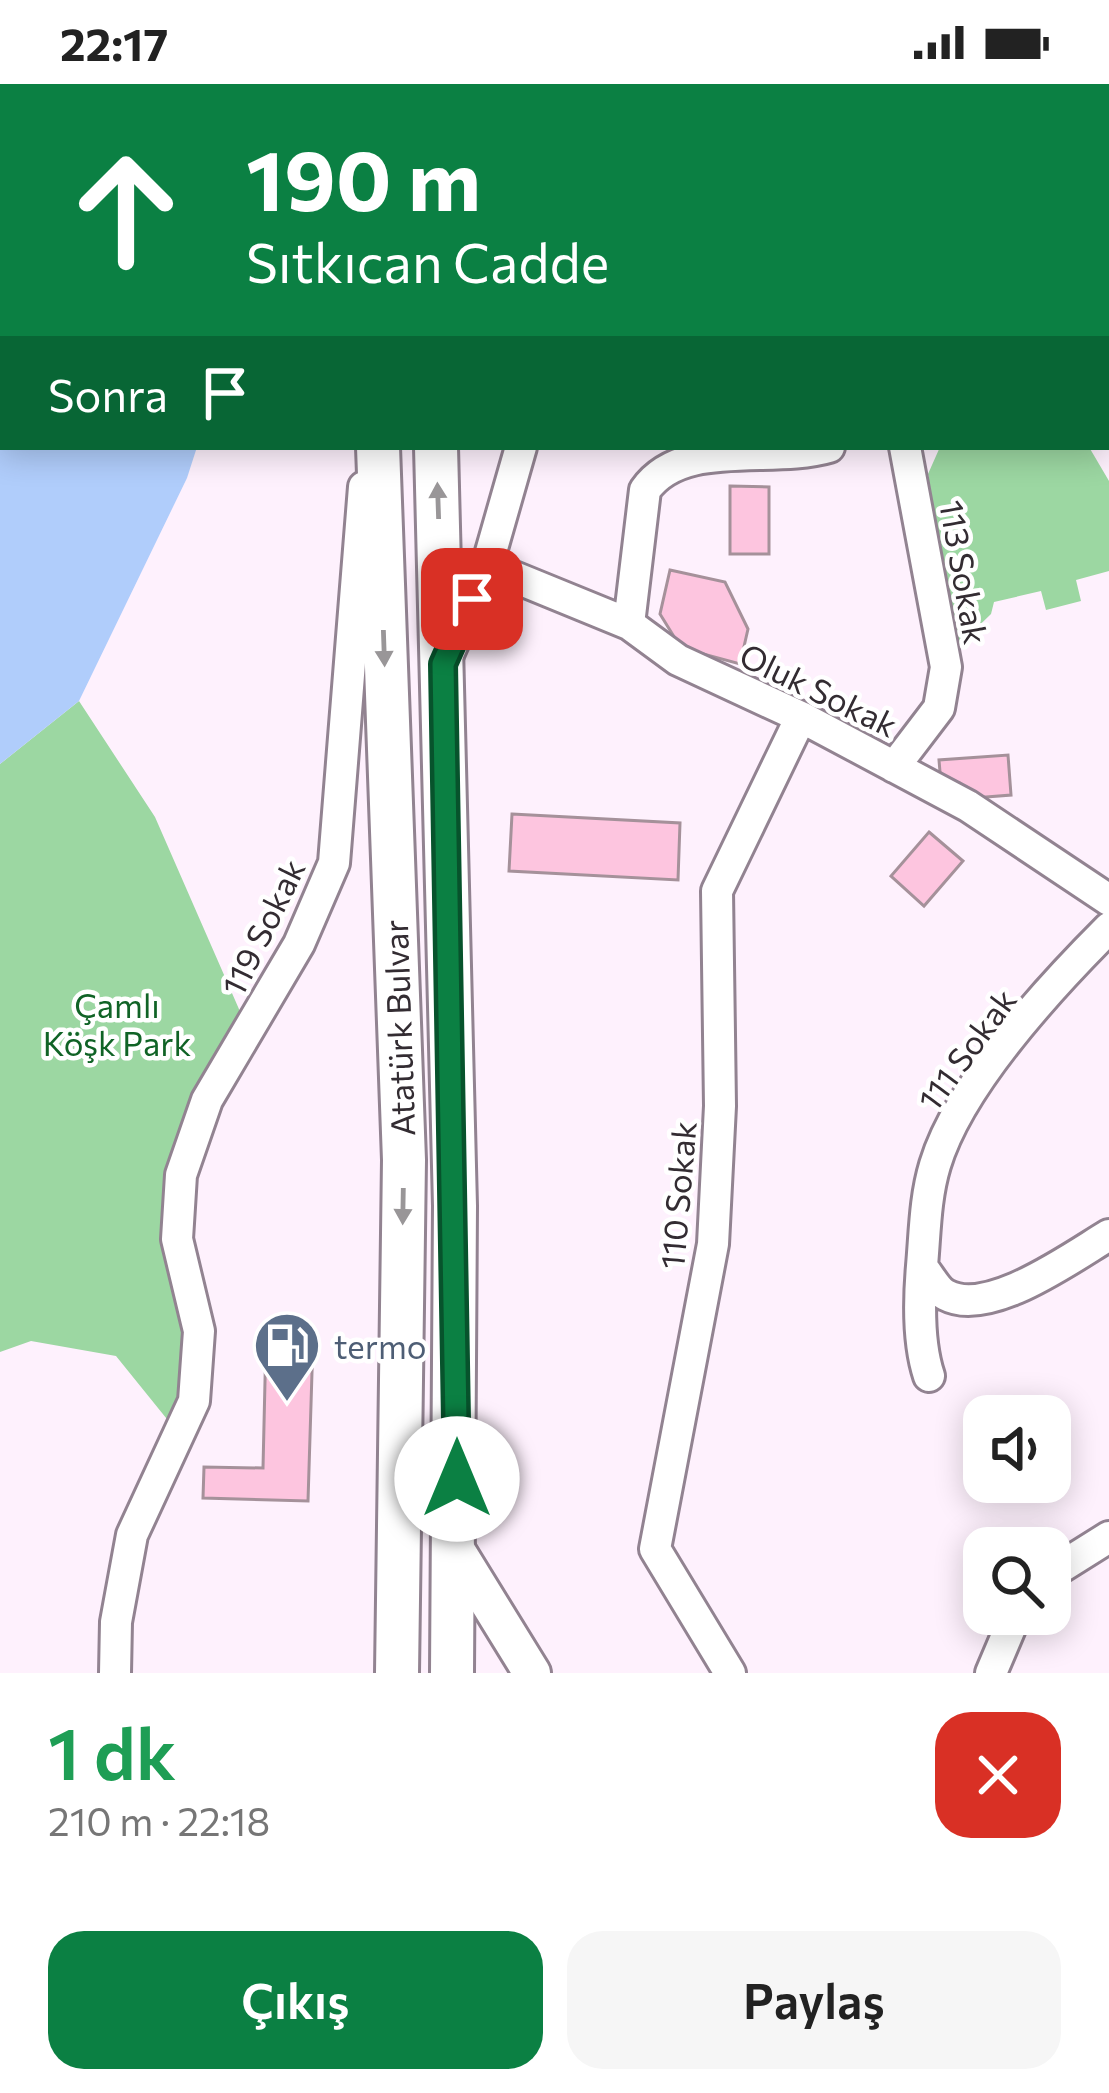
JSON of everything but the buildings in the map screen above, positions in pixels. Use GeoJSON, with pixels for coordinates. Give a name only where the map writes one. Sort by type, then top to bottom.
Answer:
{"type":"FeatureCollection","features":[{"type":"Feature","properties":{"kind":"highway","name":"Atatürk Bulvar"},"geometry":{"type":"LineString","coordinates":[[377,450],[404,1160],[397,1673]]}},
{"type":"Feature","properties":{"kind":"highway","name":"Atatürk Bulvar"},"geometry":{"type":"LineString","coordinates":[[436,450],[455,1182],[452,1673]]}},
{"type":"Feature","properties":{"kind":"main road"},"geometry":{"type":"LineString","coordinates":[[455,1548],[532,1673]]}},
{"type":"Feature","properties":{"kind":"street","name":"119 Sokak"},"geometry":{"type":"LineString","coordinates":[[115,1673],[116,1622],[132,1535],[194,1401],[199,1331],[176,1239],[182,1175],[207,1100],[299,944],[334,863],[362,494],[376,450]]}},
{"type":"Feature","properties":{"kind":"street"},"geometry":{"type":"LineString","coordinates":[[443,664],[487,566],[520,450]]}},
{"type":"Feature","properties":{"kind":"street"},"geometry":{"type":"LineString","coordinates":[[629,624],[644,490],[656,475],[678,461],[805,450]]}},
{"type":"Feature","properties":{"kind":"street","name":"113 Sokak"},"geometry":{"type":"LineString","coordinates":[[894,766],[939,708],[946,667],[906,450]]}},
{"type":"Feature","properties":{"kind":"street","name":"Oluk Sokak"},"geometry":{"type":"LineString","coordinates":[[487,566],[629,624],[677,661],[802,717],[894,766],[968,806],[1109,900]]}},
{"type":"Feature","properties":{"kind":"street","name":"110 Sokak"},"geometry":{"type":"LineString","coordinates":[[730,1673],[655,1549],[713,1244],[720,1106],[716,891],[802,717]]}},
{"type":"Feature","properties":{"kind":"street","name":"111 Sokak"},"geometry":{"type":"LineString","coordinates":[[929,1376],[922,1353],[922,1267],[931,1184],[950,1124],[1031,1017],[1109,928]]}},
{"type":"Feature","properties":{"kind":"street"},"geometry":{"type":"LineString","coordinates":[[922,1267],[945,1295],[976,1302],[1030,1280],[1109,1235]]}},
{"type":"Feature","properties":{"kind":"street"},"geometry":{"type":"LineString","coordinates":[[1071,1561],[1109,1537]]}},
{"type":"Feature","properties":{"kind":"street"},"geometry":{"type":"LineString","coordinates":[[991,1673],[1007,1635]]}},
{"type":"Feature","properties":{"kind":"green space"},"geometry":{"type":"Polygon","coordinates":[[[939,450],[1091,450],[1109,481],[1109,571],[1076,580],[1081,601],[1046,610],[1041,591],[994,602],[991,614],[954,650],[928,474],[939,450]]]}},
{"type":"Feature","properties":{"kind":"green space","name":"Çamlı Köşk Park"},"geometry":{"type":"Polygon","coordinates":[[[79,701],[155,817],[249,1032],[181,1175],[199,1331],[179,1434],[116,1356],[31,1341],[0,1352],[0,764],[79,701]]]}},
{"type":"Feature","properties":{"kind":"water"},"geometry":{"type":"Polygon","coordinates":[[[0,450],[196,450],[187,478],[79,701],[0,764],[0,450]]]}},
{"type":"Feature","properties":{"kind":"place","name":"termo"},"geometry":{"type":"Point","coordinates":[287,1404]}},
{"type":"Feature","properties":{"kind":"route"},"geometry":{"type":"LineString","coordinates":[[457,1479],[443,664],[472,599]]}}]}
